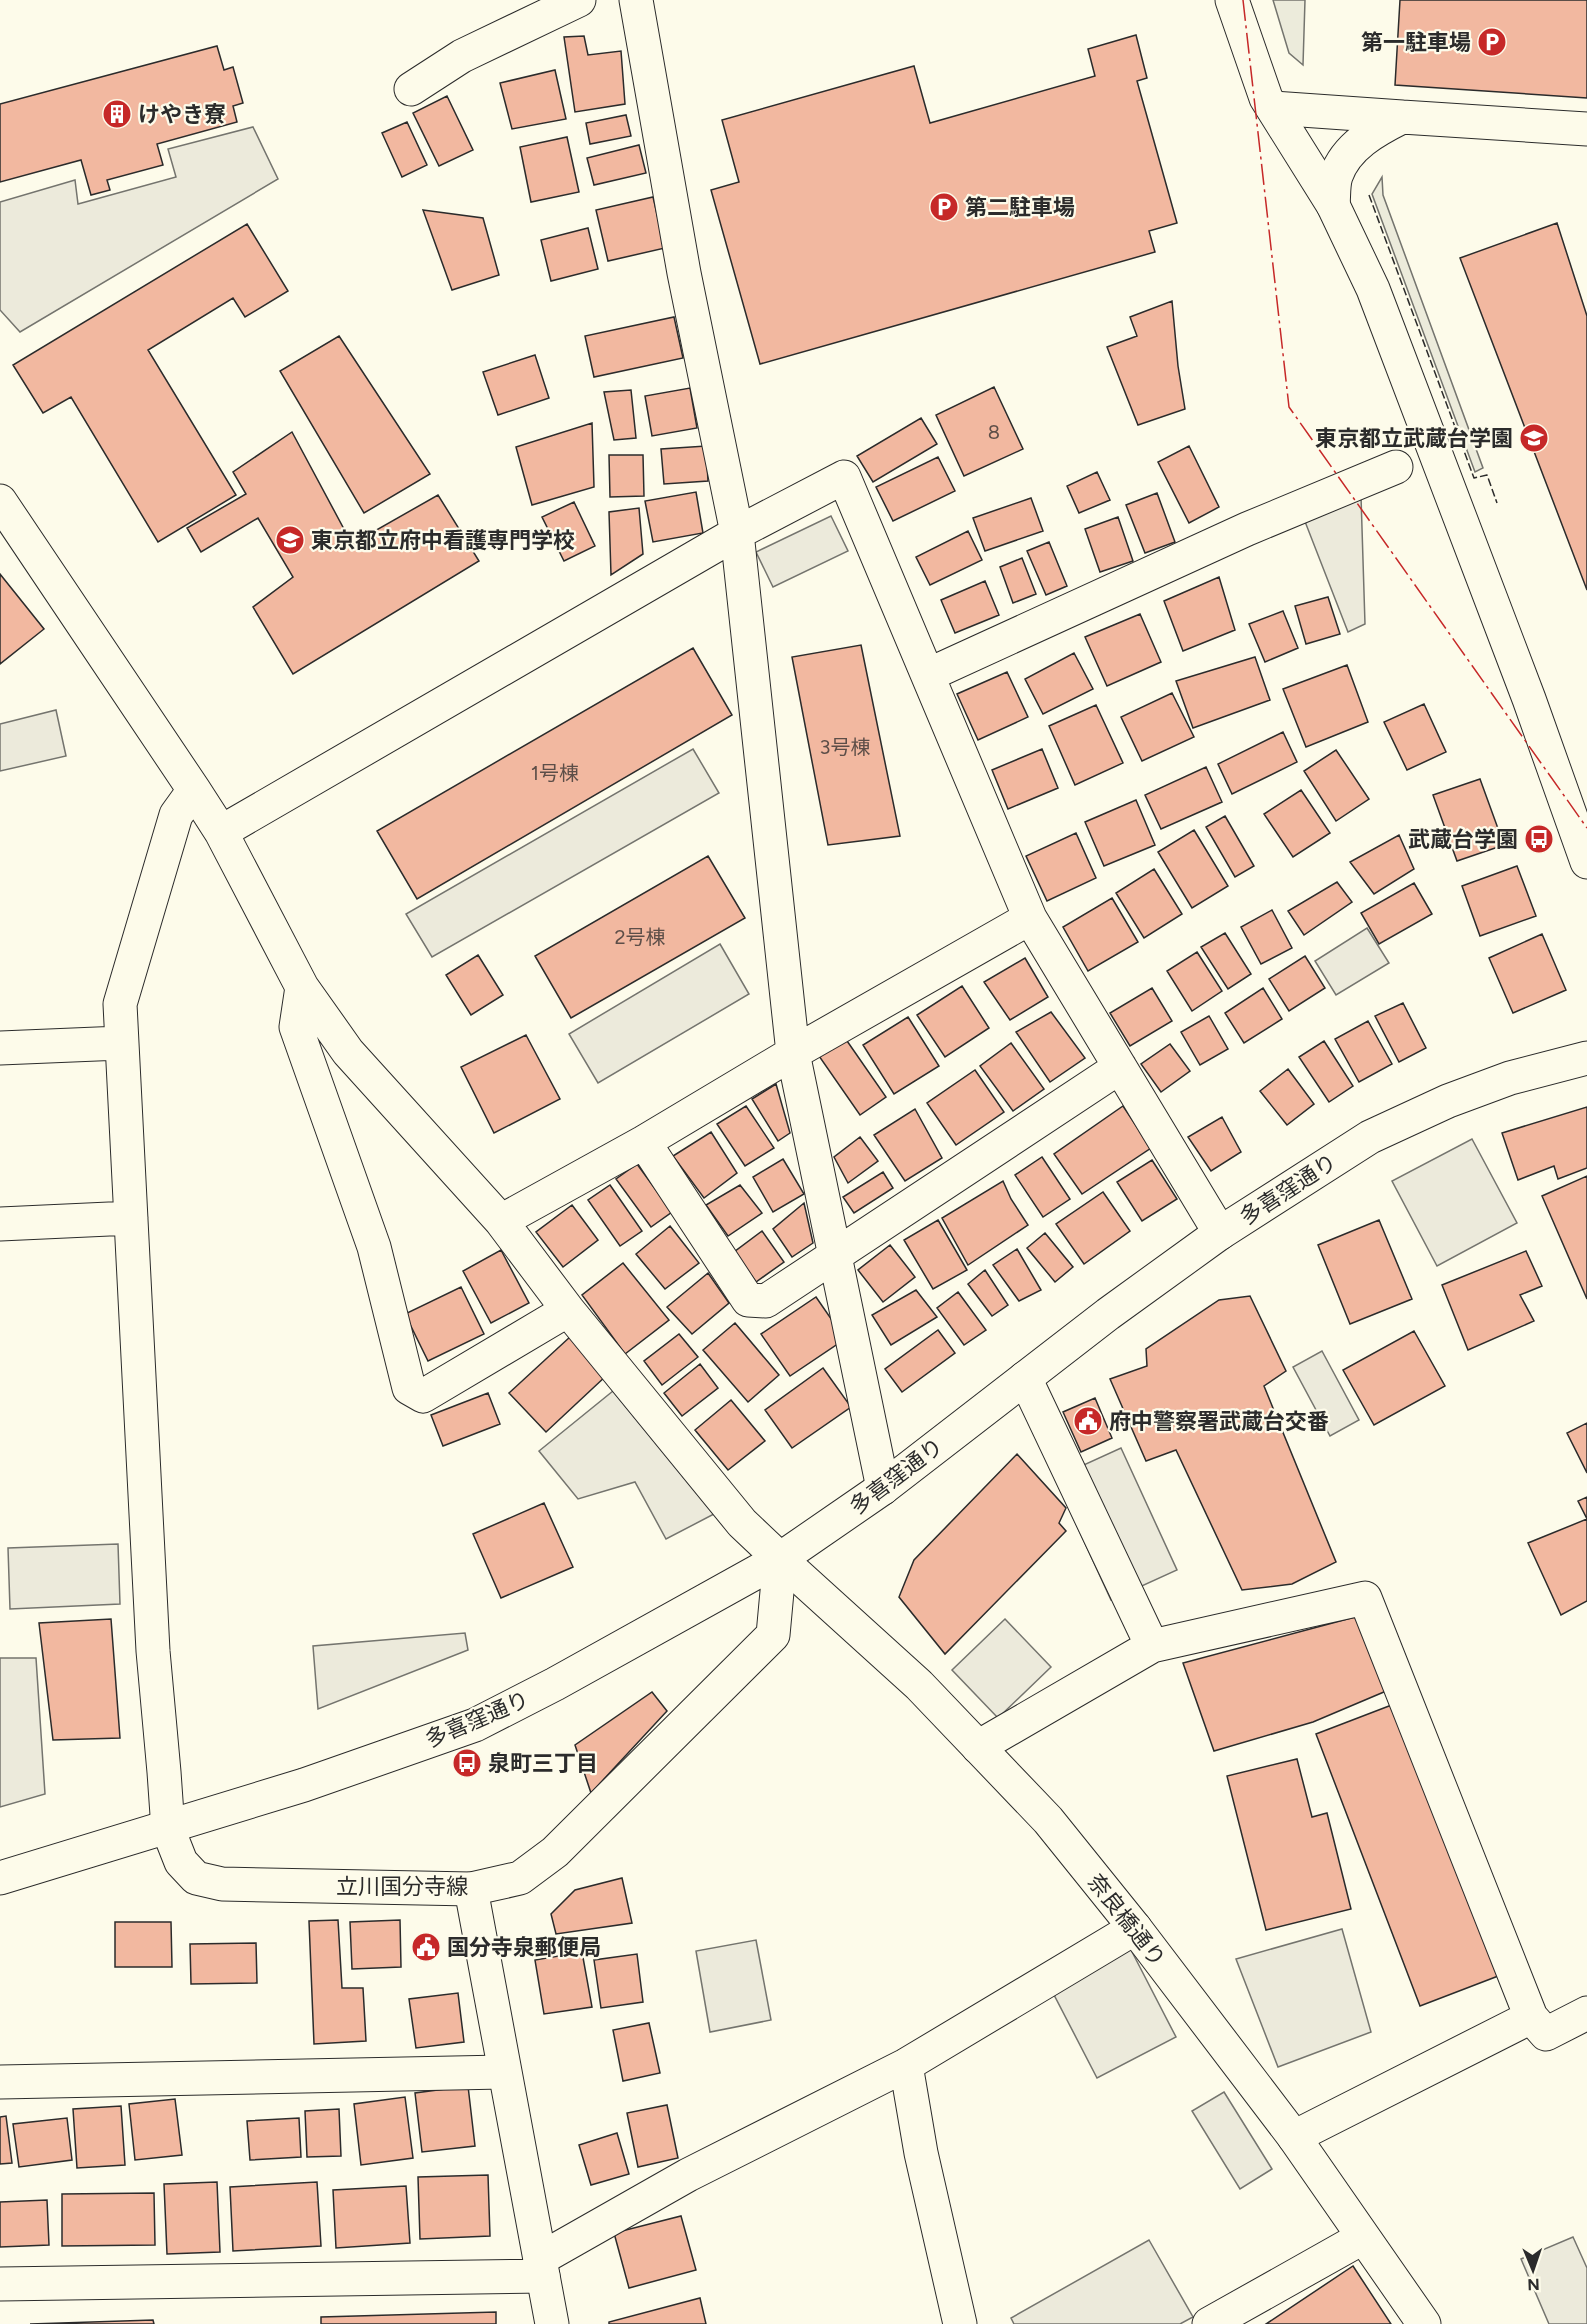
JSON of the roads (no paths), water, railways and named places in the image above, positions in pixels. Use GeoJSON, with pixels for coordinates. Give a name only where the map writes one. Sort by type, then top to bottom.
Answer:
{"type":"FeatureCollection","features":[{"type":"Feature","properties":{"kind":"street"},"geometry":{"type":"LineString","coordinates":[[411,89],[462,56],[579,0]]}},
{"type":"Feature","properties":{"kind":"street"},"geometry":{"type":"LineString","coordinates":[[636,0],[684,273],[737,533],[792,1053],[883,1488]]}},
{"type":"Feature","properties":{"kind":"street"},"geometry":{"type":"LineString","coordinates":[[1232,0],[1266,98],[1333,205],[1372,289],[1529,699],[1587,862]]}},
{"type":"Feature","properties":{"kind":"street"},"geometry":{"type":"LineString","coordinates":[[1273,108],[1587,129]]}},
{"type":"Feature","properties":{"kind":"street"},"geometry":{"type":"LineString","coordinates":[[1333,205],[1336,177],[1351,150],[1376,129],[1402,117]]}},
{"type":"Feature","properties":{"kind":"street"},"geometry":{"type":"LineString","coordinates":[[928,675],[1247,529],[1396,467]]}},
{"type":"Feature","properties":{"kind":"street"},"geometry":{"type":"LineString","coordinates":[[221,832],[737,533],[844,477],[1030,918],[1220,1233]]}},
{"type":"Feature","properties":{"kind":"street","name":"奈良橋通り"},"geometry":{"type":"LineString","coordinates":[[0,501],[221,832],[302,987],[348,1052],[501,1221],[568,1310],[742,1523],[919,1685],[1048,1820],[1135,1928],[1294,2137],[1362,2238],[1424,2324]]}},
{"type":"Feature","properties":{"kind":"street","name":"立川国分寺線"},"geometry":{"type":"LineString","coordinates":[[194,790],[176,815],[120,1004],[153,1650],[168,1828],[181,1862],[196,1878],[222,1884],[471,1889],[520,1878],[555,1852],[773,1635],[780,1558]]}},
{"type":"Feature","properties":{"kind":"street"},"geometry":{"type":"LineString","coordinates":[[501,1221],[644,1142],[792,1053],[1030,918]]}},
{"type":"Feature","properties":{"kind":"street"},"geometry":{"type":"LineString","coordinates":[[302,987],[296,1027],[374,1247],[409,1388],[423,1396],[568,1310]]}},
{"type":"Feature","properties":{"kind":"street"},"geometry":{"type":"LineString","coordinates":[[0,1048],[121,1043]]}},
{"type":"Feature","properties":{"kind":"street","name":"多喜窪通り"},"geometry":{"type":"LineString","coordinates":[[168,1828],[304,1785],[475,1725],[555,1684],[780,1558],[883,1488],[1108,1314],[1220,1233],[1370,1137],[1448,1101],[1510,1078],[1587,1058]]}},
{"type":"Feature","properties":{"kind":"street"},"geometry":{"type":"LineString","coordinates":[[644,1142],[748,1300],[766,1300],[1120,1067]]}},
{"type":"Feature","properties":{"kind":"street"},"geometry":{"type":"LineString","coordinates":[[0,1224],[131,1218]]}},
{"type":"Feature","properties":{"kind":"street"},"geometry":{"type":"LineString","coordinates":[[1025,1378],[1152,1646]]}},
{"type":"Feature","properties":{"kind":"street"},"geometry":{"type":"LineString","coordinates":[[978,1747],[1152,1646],[1365,1598],[1531,2017],[1546,2034],[1587,2013]]}},
{"type":"Feature","properties":{"kind":"street"},"geometry":{"type":"LineString","coordinates":[[0,1878],[168,1828]]}},
{"type":"Feature","properties":{"kind":"street"},"geometry":{"type":"LineString","coordinates":[[471,1889],[503,2072],[552,2324]]}},
{"type":"Feature","properties":{"kind":"street"},"geometry":{"type":"LineString","coordinates":[[0,2284],[542,2267],[688,2175],[906,2065],[1135,1928]]}},
{"type":"Feature","properties":{"kind":"street"},"geometry":{"type":"LineString","coordinates":[[1294,2137],[1531,2017]]}},
{"type":"Feature","properties":{"kind":"street"},"geometry":{"type":"LineString","coordinates":[[906,2065],[921,2153],[960,2324]]}},
{"type":"Feature","properties":{"kind":"street"},"geometry":{"type":"LineString","coordinates":[[0,2082],[503,2072]]}},
{"type":"Feature","properties":{"kind":"street"},"geometry":{"type":"LineString","coordinates":[[1209,2324],[1362,2238]]}},
{"type":"Feature","properties":{"kind":"place","name":"第一駐車場"},"geometry":{"type":"Point","coordinates":[1492,42]}},
{"type":"Feature","properties":{"kind":"place","name":"けやき寮"},"geometry":{"type":"Point","coordinates":[117,114]}},
{"type":"Feature","properties":{"kind":"place","name":"第二駐車場"},"geometry":{"type":"Point","coordinates":[944,207]}},
{"type":"Feature","properties":{"kind":"place","name":"東京都立武蔵台学園"},"geometry":{"type":"Point","coordinates":[1534,438]}},
{"type":"Feature","properties":{"kind":"place","name":"東京都立府中看護専門学校"},"geometry":{"type":"Point","coordinates":[290,540]}},
{"type":"Feature","properties":{"kind":"place","name":"武蔵台学園"},"geometry":{"type":"Point","coordinates":[1539,839]}},
{"type":"Feature","properties":{"kind":"place","name":"府中警察署武蔵台交番"},"geometry":{"type":"Point","coordinates":[1088,1421]}},
{"type":"Feature","properties":{"kind":"place","name":"泉町三丁目"},"geometry":{"type":"Point","coordinates":[467,1763]}},
{"type":"Feature","properties":{"kind":"place","name":"国分寺泉郵便局"},"geometry":{"type":"Point","coordinates":[426,1947]}}]}
